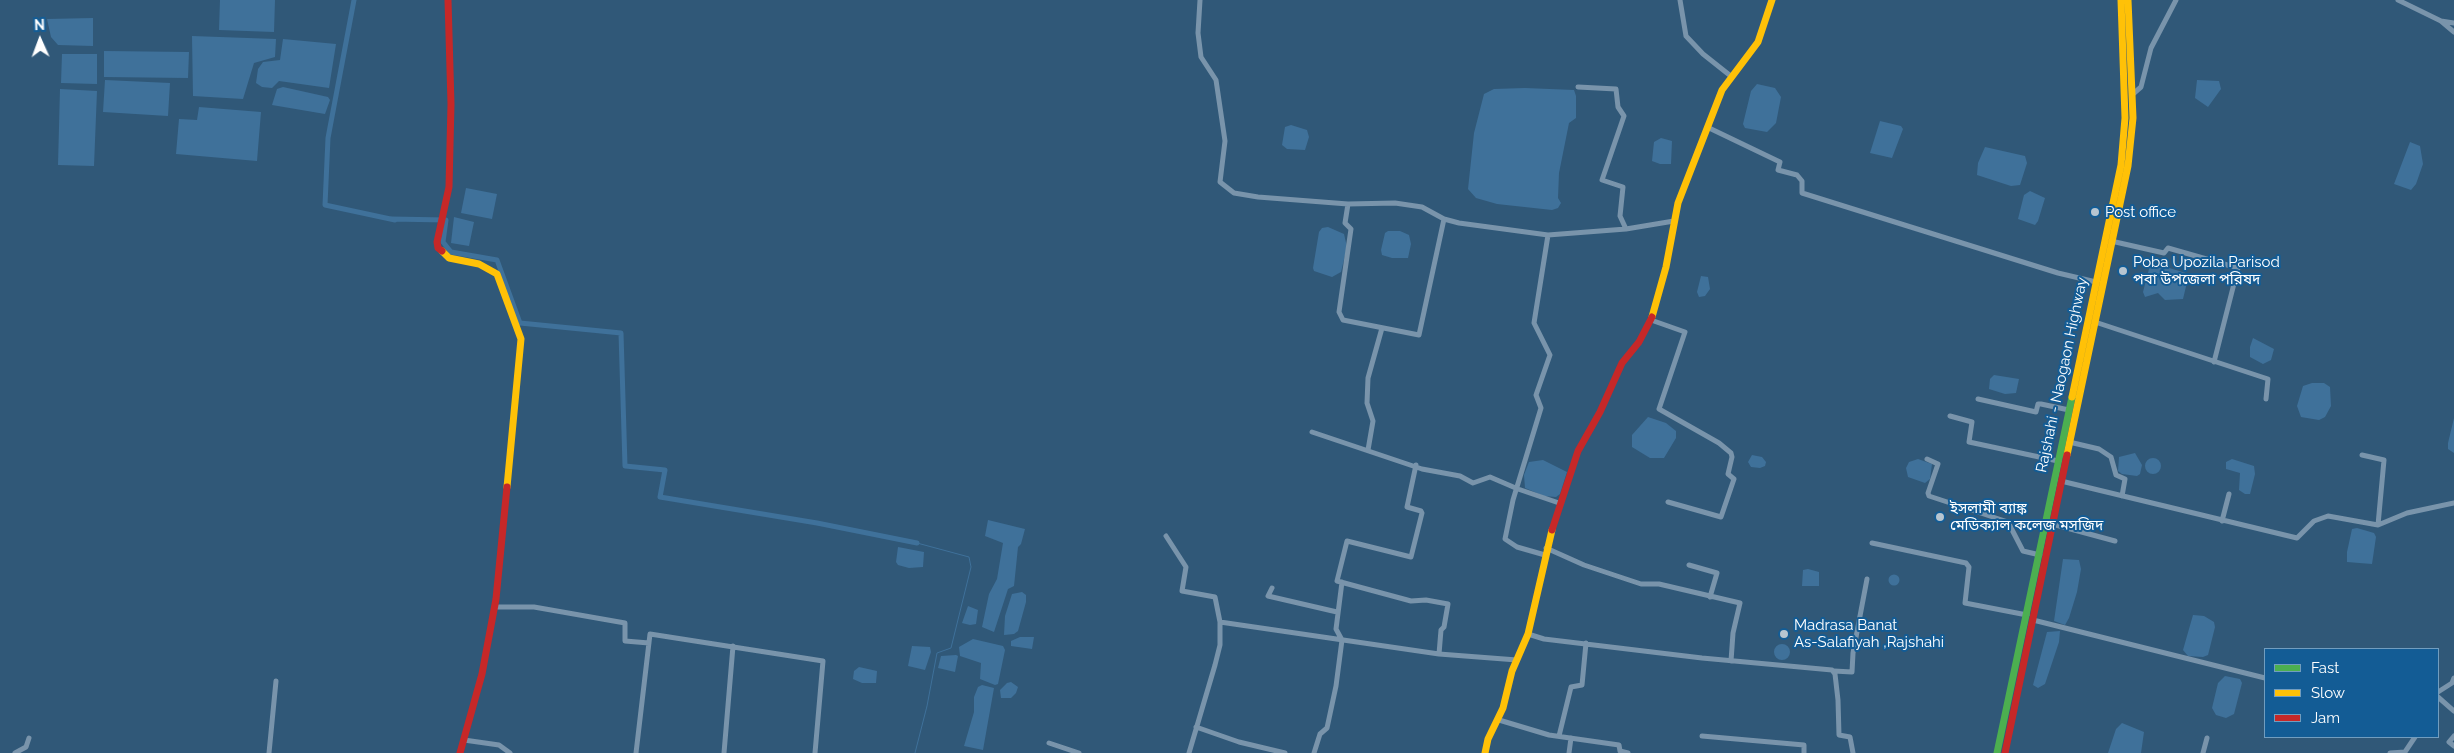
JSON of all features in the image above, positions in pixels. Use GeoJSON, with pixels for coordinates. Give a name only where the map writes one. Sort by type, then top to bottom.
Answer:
{"type":"FeatureCollection","features":[{"type":"Feature","properties":{"kind":"street"},"geometry":{"type":"LineString","coordinates":[[448,0],[451,104],[449,187],[437,242],[438,248],[449,258],[479,264],[496,274],[521,339],[510,471],[494,607],[482,674],[460,753]]}},
{"type":"Feature","properties":{"kind":"street"},"geometry":{"type":"LineString","coordinates":[[1200,0],[1198,33],[1201,57],[1216,80],[1225,141],[1220,182],[1234,193],[1258,197],[1348,204],[1395,203],[1422,208],[1444,219],[1515,232],[1548,234],[1626,229],[1674,221]]}},
{"type":"Feature","properties":{"kind":"street"},"geometry":{"type":"LineString","coordinates":[[1680,0],[1686,36],[1703,54],[1732,78]]}},
{"type":"Feature","properties":{"kind":"street"},"geometry":{"type":"LineString","coordinates":[[1485,753],[1488,739],[1499,720],[1516,660],[1528,634],[1545,551],[1559,503],[1578,451],[1600,412],[1622,363],[1639,342],[1651,320],[1666,267],[1678,203],[1722,90],[1758,42],[1772,0]]}},
{"type":"Feature","properties":{"kind":"street","name":"Rajshahi - Naogaon Highway"},"geometry":{"type":"LineString","coordinates":[[1997,753],[2027,615],[2052,524],[2109,240],[2121,165],[2126,118],[2121,0]]}},
{"type":"Feature","properties":{"kind":"street","name":"Rajshahi - Naogaon Highway"},"geometry":{"type":"LineString","coordinates":[[2005,753],[2033,620],[2058,461],[2096,282],[2128,166],[2133,118],[2133,94],[2128,0]]}},
{"type":"Feature","properties":{"kind":"street"},"geometry":{"type":"LineString","coordinates":[[2133,94],[2141,87],[2151,48],[2176,0]]}},
{"type":"Feature","properties":{"kind":"street"},"geometry":{"type":"LineString","coordinates":[[2398,0],[2441,21],[2454,24]]}},
{"type":"Feature","properties":{"kind":"street"},"geometry":{"type":"LineString","coordinates":[[2441,21],[2454,32]]}},
{"type":"Feature","properties":{"kind":"street"},"geometry":{"type":"LineString","coordinates":[[1578,87],[1616,89],[1618,107],[1624,116],[1602,180],[1623,186],[1620,216],[1626,229]]}},
{"type":"Feature","properties":{"kind":"street"},"geometry":{"type":"LineString","coordinates":[[1707,127],[1780,162],[1778,170],[1797,175],[1802,181],[1802,193],[2058,273],[2096,282]]}},
{"type":"Feature","properties":{"kind":"street"},"geometry":{"type":"LineString","coordinates":[[1348,204],[1345,223],[1352,229],[1339,312],[1343,320],[1418,335],[1444,219]]}},
{"type":"Feature","properties":{"kind":"street"},"geometry":{"type":"LineString","coordinates":[[1548,234],[1534,323],[1550,355],[1536,395],[1541,408],[1518,489],[1513,500],[1505,539],[1517,547],[1545,551],[1641,584],[1659,584],[1740,603],[1733,633],[1731,661]]}},
{"type":"Feature","properties":{"kind":"street"},"geometry":{"type":"LineString","coordinates":[[2109,240],[2164,253],[2168,248],[2238,268],[2214,362]]}},
{"type":"Feature","properties":{"kind":"street"},"geometry":{"type":"LineString","coordinates":[[1651,320],[1685,332],[1660,409],[1719,443],[1731,453],[1732,458],[1728,474],[1734,479],[1721,518],[1668,502]]}},
{"type":"Feature","properties":{"kind":"street"},"geometry":{"type":"LineString","coordinates":[[2094,322],[2268,378],[2266,399]]}},
{"type":"Feature","properties":{"kind":"street"},"geometry":{"type":"LineString","coordinates":[[1368,450],[1373,421],[1367,403],[1368,378],[1382,328]]}},
{"type":"Feature","properties":{"kind":"street"},"geometry":{"type":"LineString","coordinates":[[1978,399],[2036,412],[2038,404],[2069,410]]}},
{"type":"Feature","properties":{"kind":"street"},"geometry":{"type":"LineString","coordinates":[[1950,416],[1972,422],[1969,442],[2058,461]]}},
{"type":"Feature","properties":{"kind":"street"},"geometry":{"type":"LineString","coordinates":[[1312,432],[1416,465],[1460,476],[1473,483],[1490,477],[1559,503]]}},
{"type":"Feature","properties":{"kind":"street"},"geometry":{"type":"LineString","coordinates":[[2069,442],[2099,449],[2111,457],[2116,475],[2125,478],[2122,496]]}},
{"type":"Feature","properties":{"kind":"street"},"geometry":{"type":"LineString","coordinates":[[2362,455],[2384,460],[2378,525]]}},
{"type":"Feature","properties":{"kind":"street"},"geometry":{"type":"LineString","coordinates":[[1927,458],[1938,464],[1928,494],[1929,496],[2008,522],[2023,551],[2042,555]]}},
{"type":"Feature","properties":{"kind":"street"},"geometry":{"type":"LineString","coordinates":[[1416,465],[1407,507],[1422,513],[1411,556],[1347,541],[1337,581],[1411,601],[1426,600],[1448,604],[1444,627],[1441,630],[1439,654]]}},
{"type":"Feature","properties":{"kind":"street"},"geometry":{"type":"LineString","coordinates":[[2061,481],[2297,538],[2314,521],[2328,516],[2378,525],[2407,513],[2454,503]]}},
{"type":"Feature","properties":{"kind":"street"},"geometry":{"type":"LineString","coordinates":[[2222,521],[2229,494]]}},
{"type":"Feature","properties":{"kind":"street"},"geometry":{"type":"LineString","coordinates":[[2052,524],[2115,541]]}},
{"type":"Feature","properties":{"kind":"street"},"geometry":{"type":"LineString","coordinates":[[1166,536],[1186,567],[1182,591],[1215,597],[1220,622],[1220,645],[1189,753]]}},
{"type":"Feature","properties":{"kind":"street"},"geometry":{"type":"LineString","coordinates":[[1872,543],[1966,563],[1969,568],[1965,604],[2027,615]]}},
{"type":"Feature","properties":{"kind":"street"},"geometry":{"type":"LineString","coordinates":[[1688,565],[1717,573],[1710,597]]}},
{"type":"Feature","properties":{"kind":"street"},"geometry":{"type":"LineString","coordinates":[[1528,634],[1544,639],[1731,661],[1834,672],[1852,672],[1853,653],[1867,579]]}},
{"type":"Feature","properties":{"kind":"street"},"geometry":{"type":"LineString","coordinates":[[1314,753],[1320,734],[1327,728],[1336,686],[1342,640],[1336,629],[1342,582]]}},
{"type":"Feature","properties":{"kind":"street"},"geometry":{"type":"LineString","coordinates":[[1272,588],[1268,596],[1338,612]]}},
{"type":"Feature","properties":{"kind":"street"},"geometry":{"type":"LineString","coordinates":[[494,607],[534,607],[625,623],[625,640],[649,643]]}},
{"type":"Feature","properties":{"kind":"street"},"geometry":{"type":"LineString","coordinates":[[2033,620],[2264,678]]}},
{"type":"Feature","properties":{"kind":"street"},"geometry":{"type":"LineString","coordinates":[[1220,622],[1439,654],[1516,660]]}},
{"type":"Feature","properties":{"kind":"street"},"geometry":{"type":"LineString","coordinates":[[636,753],[650,634],[823,660],[815,753]]}},
{"type":"Feature","properties":{"kind":"street"},"geometry":{"type":"LineString","coordinates":[[1559,736],[1571,687],[1582,686],[1586,643]]}},
{"type":"Feature","properties":{"kind":"street"},"geometry":{"type":"LineString","coordinates":[[724,753],[733,646]]}},
{"type":"Feature","properties":{"kind":"street"},"geometry":{"type":"LineString","coordinates":[[1834,672],[1838,700],[1839,735],[1850,737],[1853,753]]}},
{"type":"Feature","properties":{"kind":"street"},"geometry":{"type":"LineString","coordinates":[[2439,691],[2452,683],[2454,678]]}},
{"type":"Feature","properties":{"kind":"street"},"geometry":{"type":"LineString","coordinates":[[269,753],[276,681]]}},
{"type":"Feature","properties":{"kind":"street"},"geometry":{"type":"LineString","coordinates":[[2439,698],[2454,711]]}},
{"type":"Feature","properties":{"kind":"street"},"geometry":{"type":"LineString","coordinates":[[1499,720],[1559,736],[1619,746],[1620,751],[1628,753]]}},
{"type":"Feature","properties":{"kind":"street"},"geometry":{"type":"LineString","coordinates":[[1196,727],[1239,742],[1285,753]]}},
{"type":"Feature","properties":{"kind":"street"},"geometry":{"type":"LineString","coordinates":[[1702,736],[1804,745],[1804,753]]}},
{"type":"Feature","properties":{"kind":"street"},"geometry":{"type":"LineString","coordinates":[[2454,736],[2449,742],[2454,746]]}},
{"type":"Feature","properties":{"kind":"street"},"geometry":{"type":"LineString","coordinates":[[15,753],[26,747],[29,738]]}},
{"type":"Feature","properties":{"kind":"street"},"geometry":{"type":"LineString","coordinates":[[1568,753],[1571,738]]}},
{"type":"Feature","properties":{"kind":"street"},"geometry":{"type":"LineString","coordinates":[[2203,753],[2207,738]]}},
{"type":"Feature","properties":{"kind":"street"},"geometry":{"type":"LineString","coordinates":[[2390,753],[2405,752],[2414,738]]}},
{"type":"Feature","properties":{"kind":"street"},"geometry":{"type":"LineString","coordinates":[[464,740],[499,745],[510,753]]}},
{"type":"Feature","properties":{"kind":"street"},"geometry":{"type":"LineString","coordinates":[[1049,743],[1079,753]]}},
{"type":"Feature","properties":{"kind":"water"},"geometry":{"type":"Polygon","coordinates":[[[220,0],[275,0],[274,32],[219,30],[220,0]]]}},
{"type":"Feature","properties":{"kind":"water"},"geometry":{"type":"Polygon","coordinates":[[[93,18],[93,46],[58,45],[51,37],[47,19],[93,18]]]}},
{"type":"Feature","properties":{"kind":"water"},"geometry":{"type":"Polygon","coordinates":[[[192,36],[276,39],[275,57],[254,63],[243,99],[193,96],[192,36]]]}},
{"type":"Feature","properties":{"kind":"water"},"geometry":{"type":"Polygon","coordinates":[[[283,39],[336,44],[329,88],[279,81],[272,88],[262,87],[256,83],[258,69],[263,62],[280,60],[283,39]]]}},
{"type":"Feature","properties":{"kind":"water"},"geometry":{"type":"Polygon","coordinates":[[[104,51],[189,52],[188,78],[104,77],[104,51]]]}},
{"type":"Feature","properties":{"kind":"water"},"geometry":{"type":"Polygon","coordinates":[[[62,54],[97,54],[97,84],[61,83],[62,54]]]}},
{"type":"Feature","properties":{"kind":"water"},"geometry":{"type":"Polygon","coordinates":[[[105,80],[170,83],[168,116],[103,112],[105,80]]]}},
{"type":"Feature","properties":{"kind":"water"},"geometry":{"type":"Polygon","coordinates":[[[2197,80],[2219,81],[2221,89],[2208,107],[2195,98],[2197,80]]]}},
{"type":"Feature","properties":{"kind":"water"},"geometry":{"type":"Polygon","coordinates":[[[1757,84],[1775,88],[1781,97],[1776,123],[1767,132],[1745,128],[1743,124],[1751,91],[1757,84]]]}},
{"type":"Feature","properties":{"kind":"water"},"geometry":{"type":"Polygon","coordinates":[[[283,87],[328,97],[330,100],[325,114],[272,105],[277,89],[283,87]]]}},
{"type":"Feature","properties":{"kind":"water"},"geometry":{"type":"Polygon","coordinates":[[[60,89],[97,91],[94,166],[58,165],[60,89]]]}},
{"type":"Feature","properties":{"kind":"water"},"geometry":{"type":"Polygon","coordinates":[[[1494,89],[1574,90],[1576,96],[1576,118],[1569,123],[1559,173],[1558,198],[1561,203],[1558,208],[1552,210],[1497,204],[1476,198],[1468,189],[1474,133],[1484,94],[1494,89]]]}},
{"type":"Feature","properties":{"kind":"water"},"geometry":{"type":"Polygon","coordinates":[[[199,107],[261,112],[257,161],[176,154],[179,119],[197,120],[199,107]]]}},
{"type":"Feature","properties":{"kind":"water"},"geometry":{"type":"Polygon","coordinates":[[[1880,121],[1901,126],[1903,129],[1892,158],[1870,153],[1880,121]]]}},
{"type":"Feature","properties":{"kind":"water"},"geometry":{"type":"Polygon","coordinates":[[[1291,125],[1307,130],[1309,137],[1305,150],[1287,149],[1282,145],[1285,127],[1291,125]]]}},
{"type":"Feature","properties":{"kind":"water"},"geometry":{"type":"Polygon","coordinates":[[[1661,138],[1672,141],[1671,164],[1660,164],[1652,161],[1654,142],[1661,138]]]}},
{"type":"Feature","properties":{"kind":"water"},"geometry":{"type":"Polygon","coordinates":[[[2410,142],[2420,146],[2423,164],[2416,184],[2411,190],[2394,184],[2410,142]]]}},
{"type":"Feature","properties":{"kind":"water"},"geometry":{"type":"Polygon","coordinates":[[[1985,147],[2025,156],[2027,163],[2020,185],[2011,186],[1977,175],[1978,163],[1985,147]]]}},
{"type":"Feature","properties":{"kind":"water"},"geometry":{"type":"Polygon","coordinates":[[[466,188],[497,194],[492,219],[461,213],[466,188]]]}},
{"type":"Feature","properties":{"kind":"water"},"geometry":{"type":"Polygon","coordinates":[[[2030,191],[2045,198],[2035,225],[2018,219],[2024,195],[2030,191]]]}},
{"type":"Feature","properties":{"kind":"water"},"geometry":{"type":"Polygon","coordinates":[[[454,217],[474,222],[469,246],[451,243],[454,217]]]}},
{"type":"Feature","properties":{"kind":"water"},"geometry":{"type":"Polygon","coordinates":[[[1328,227],[1344,234],[1347,247],[1341,272],[1332,277],[1314,271],[1313,268],[1319,232],[1322,228],[1328,227]]]}},
{"type":"Feature","properties":{"kind":"water"},"geometry":{"type":"Polygon","coordinates":[[[1388,231],[1400,231],[1409,235],[1411,244],[1408,258],[1392,258],[1382,255],[1381,250],[1385,233],[1388,231]]]}},
{"type":"Feature","properties":{"kind":"water"},"geometry":{"type":"Polygon","coordinates":[[[2153,263],[2189,274],[2183,299],[2165,300],[2158,293],[2145,297],[2143,292],[2150,265],[2153,263]]]}},
{"type":"Feature","properties":{"kind":"water"},"geometry":{"type":"Polygon","coordinates":[[[1701,276],[1708,277],[1710,289],[1705,296],[1699,297],[1697,292],[1701,276]]]}},
{"type":"Feature","properties":{"kind":"water"},"geometry":{"type":"Polygon","coordinates":[[[2253,338],[2274,349],[2271,360],[2263,364],[2250,357],[2250,347],[2253,338]]]}},
{"type":"Feature","properties":{"kind":"water"},"geometry":{"type":"Polygon","coordinates":[[[1994,375],[2019,379],[2016,393],[2005,394],[1989,389],[1990,379],[1994,375]]]}},
{"type":"Feature","properties":{"kind":"water"},"geometry":{"type":"Polygon","coordinates":[[[2312,383],[2324,383],[2330,387],[2331,406],[2325,417],[2319,420],[2301,417],[2297,406],[2303,386],[2312,383]]]}},
{"type":"Feature","properties":{"kind":"water"},"geometry":{"type":"Polygon","coordinates":[[[1648,417],[1666,423],[1676,431],[1676,438],[1664,458],[1650,458],[1632,447],[1632,435],[1648,417]]]}},
{"type":"Feature","properties":{"kind":"water"},"geometry":{"type":"Polygon","coordinates":[[[2454,418],[2454,453],[2448,449],[2448,443],[2454,418]]]}},
{"type":"Feature","properties":{"kind":"water"},"geometry":{"type":"Polygon","coordinates":[[[2135,453],[2142,465],[2140,474],[2137,476],[2122,474],[2118,471],[2119,457],[2135,453]]]}},
{"type":"Feature","properties":{"kind":"water"},"geometry":{"type":"Polygon","coordinates":[[[1752,455],[1762,457],[1766,462],[1765,466],[1760,468],[1751,467],[1748,462],[1752,455]]]}},
{"type":"Feature","properties":{"kind":"water"},"geometry":{"type":"Polygon","coordinates":[[[2153,458],[2161,466],[2153,474],[2145,466],[2153,458]]]}},
{"type":"Feature","properties":{"kind":"water"},"geometry":{"type":"Polygon","coordinates":[[[1918,459],[1932,464],[1930,479],[1925,483],[1908,477],[1906,468],[1909,462],[1918,459]]]}},
{"type":"Feature","properties":{"kind":"water"},"geometry":{"type":"Polygon","coordinates":[[[2232,459],[2254,466],[2255,474],[2250,494],[2245,494],[2239,490],[2240,473],[2226,469],[2226,462],[2232,459]]]}},
{"type":"Feature","properties":{"kind":"water"},"geometry":{"type":"Polygon","coordinates":[[[1543,460],[1567,472],[1560,494],[1556,497],[1544,496],[1525,488],[1524,475],[1529,462],[1543,460]]]}},
{"type":"Feature","properties":{"kind":"water"},"geometry":{"type":"Polygon","coordinates":[[[988,520],[1025,529],[1021,544],[1018,547],[1014,586],[1008,589],[994,632],[982,627],[989,594],[997,579],[1003,543],[985,536],[988,520]]]}},
{"type":"Feature","properties":{"kind":"water"},"geometry":{"type":"Polygon","coordinates":[[[2357,528],[2374,533],[2376,537],[2372,564],[2347,562],[2352,529],[2357,528]]]}},
{"type":"Feature","properties":{"kind":"water"},"geometry":{"type":"Polygon","coordinates":[[[898,547],[924,552],[923,567],[909,568],[898,565],[896,562],[898,547]]]}},
{"type":"Feature","properties":{"kind":"water"},"geometry":{"type":"Polygon","coordinates":[[[2063,559],[2079,560],[2081,569],[2077,592],[2065,625],[2054,621],[2063,559]]]}},
{"type":"Feature","properties":{"kind":"water"},"geometry":{"type":"Polygon","coordinates":[[[1808,569],[1819,572],[1819,586],[1802,586],[1803,570],[1808,569]]]}},
{"type":"Feature","properties":{"kind":"water"},"geometry":{"type":"Polygon","coordinates":[[[1894,574],[1900,580],[1894,586],[1888,580],[1894,574]]]}},
{"type":"Feature","properties":{"kind":"water"},"geometry":{"type":"Polygon","coordinates":[[[1022,592],[1026,595],[1026,602],[1018,631],[1014,634],[1004,635],[1005,616],[1012,594],[1022,592]]]}},
{"type":"Feature","properties":{"kind":"water"},"geometry":{"type":"Polygon","coordinates":[[[968,606],[978,610],[976,624],[962,623],[968,606]]]}},
{"type":"Feature","properties":{"kind":"water"},"geometry":{"type":"Polygon","coordinates":[[[2193,615],[2204,616],[2214,622],[2215,627],[2208,655],[2203,657],[2188,656],[2183,650],[2193,615]]]}},
{"type":"Feature","properties":{"kind":"water"},"geometry":{"type":"Polygon","coordinates":[[[2060,631],[2059,642],[2045,684],[2038,688],[2033,685],[2047,632],[2060,631]]]}},
{"type":"Feature","properties":{"kind":"water"},"geometry":{"type":"Polygon","coordinates":[[[1020,637],[1034,637],[1032,649],[1011,646],[1011,641],[1020,637]]]}},
{"type":"Feature","properties":{"kind":"water"},"geometry":{"type":"Polygon","coordinates":[[[973,639],[1003,646],[1005,650],[998,684],[995,685],[980,679],[981,663],[960,656],[959,647],[973,639]]]}},
{"type":"Feature","properties":{"kind":"water"},"geometry":{"type":"Polygon","coordinates":[[[1779,644],[1785,644],[1790,649],[1788,658],[1779,660],[1774,655],[1774,649],[1779,644]]]}},
{"type":"Feature","properties":{"kind":"water"},"geometry":{"type":"Polygon","coordinates":[[[912,646],[930,647],[931,652],[925,670],[908,666],[912,646]]]}},
{"type":"Feature","properties":{"kind":"water"},"geometry":{"type":"Polygon","coordinates":[[[941,656],[958,656],[955,672],[938,668],[941,656]]]}},
{"type":"Feature","properties":{"kind":"water"},"geometry":{"type":"Polygon","coordinates":[[[859,667],[877,671],[876,683],[862,683],[853,679],[854,671],[859,667]]]}},
{"type":"Feature","properties":{"kind":"water"},"geometry":{"type":"Polygon","coordinates":[[[2225,676],[2240,679],[2242,683],[2234,714],[2226,718],[2216,715],[2212,708],[2218,683],[2225,676]]]}},
{"type":"Feature","properties":{"kind":"water"},"geometry":{"type":"Polygon","coordinates":[[[1011,682],[1018,687],[1016,693],[1011,698],[1001,698],[1000,690],[1007,683],[1011,682]]]}},
{"type":"Feature","properties":{"kind":"water"},"geometry":{"type":"Polygon","coordinates":[[[982,685],[994,688],[983,750],[964,746],[974,712],[974,697],[978,687],[982,685]]]}},
{"type":"Feature","properties":{"kind":"water"},"geometry":{"type":"Polygon","coordinates":[[[2122,723],[2144,732],[2141,753],[2108,753],[2116,729],[2122,723]]]}},
{"type":"Feature","properties":{"kind":"waterway"},"geometry":{"type":"LineString","coordinates":[[354,0],[328,138],[325,205],[395,220]]}},
{"type":"Feature","properties":{"kind":"waterway"},"geometry":{"type":"LineString","coordinates":[[391,219],[446,220],[443,242],[451,252],[497,260],[520,323],[621,333],[625,466],[665,470],[660,497],[817,523],[917,543]]}},
{"type":"Feature","properties":{"kind":"waterway"},"geometry":{"type":"LineString","coordinates":[[915,753],[927,706],[937,653],[951,648],[971,567],[969,557],[917,543]]}},
{"type":"Feature","properties":{"kind":"traffic: fast"},"geometry":{"type":"LineString","coordinates":[[1997,753],[2072,397]]}},
{"type":"Feature","properties":{"kind":"traffic: slow"},"geometry":{"type":"LineString","coordinates":[[1652,317],[1666,267],[1678,203],[1722,90],[1758,42],[1772,0]]}},
{"type":"Feature","properties":{"kind":"traffic: slow"},"geometry":{"type":"LineString","coordinates":[[2072,397],[2121,165],[2125,118],[2121,0]]}},
{"type":"Feature","properties":{"kind":"traffic: slow"},"geometry":{"type":"LineString","coordinates":[[2067,455],[2128,166],[2133,118],[2128,0]]}},
{"type":"Feature","properties":{"kind":"traffic: slow"},"geometry":{"type":"LineString","coordinates":[[442,251],[449,258],[479,264],[497,274],[521,339],[507,487]]}},
{"type":"Feature","properties":{"kind":"traffic: slow"},"geometry":{"type":"LineString","coordinates":[[1485,753],[1488,739],[1503,708],[1512,671],[1528,634],[1552,530]]}},
{"type":"Feature","properties":{"kind":"traffic: jam"},"geometry":{"type":"LineString","coordinates":[[442,251],[438,248],[437,242],[449,187],[451,104],[448,0]]}},
{"type":"Feature","properties":{"kind":"traffic: jam"},"geometry":{"type":"LineString","coordinates":[[1552,530],[1578,451],[1600,412],[1622,363],[1639,342],[1652,317]]}},
{"type":"Feature","properties":{"kind":"traffic: jam"},"geometry":{"type":"LineString","coordinates":[[2005,753],[2067,455]]}},
{"type":"Feature","properties":{"kind":"traffic: jam"},"geometry":{"type":"LineString","coordinates":[[460,753],[482,674],[496,599],[507,487]]}},
{"type":"Feature","properties":{"kind":"place","name":"Post office"},"geometry":{"type":"Point","coordinates":[2095,212]}},
{"type":"Feature","properties":{"kind":"place","name":"Poba Upozila Parisod পবা উপজেলা পরিষদ"},"geometry":{"type":"Point","coordinates":[2123,271]}},
{"type":"Feature","properties":{"kind":"place","name":"ইসলামী ব্যাঙ্ক মেডিক্যাল কলেজ মসজিদ"},"geometry":{"type":"Point","coordinates":[1940,517]}},
{"type":"Feature","properties":{"kind":"place","name":"Madrasa Banat As-Salafiyah ,Rajshahi"},"geometry":{"type":"Point","coordinates":[1784,634]}}]}
